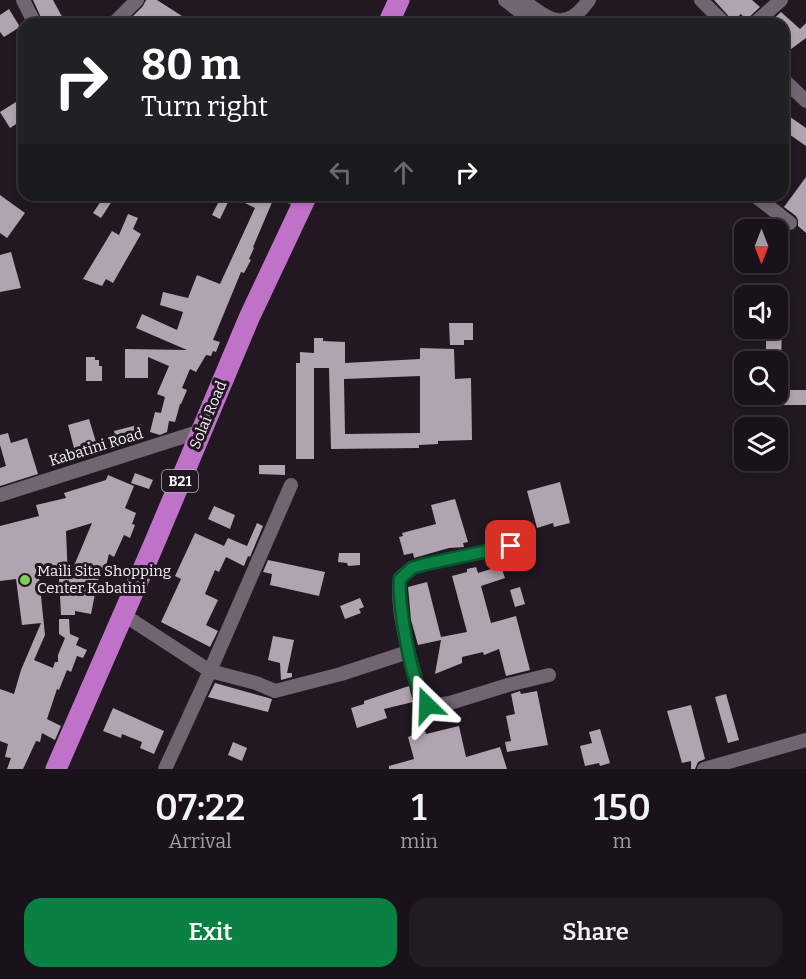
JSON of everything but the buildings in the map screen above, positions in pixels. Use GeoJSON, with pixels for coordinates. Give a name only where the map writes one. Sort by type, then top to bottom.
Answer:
{"type":"FeatureCollection","features":[{"type":"Feature","properties":{"kind":"highway"},"geometry":{"type":"LineString","coordinates":[[391,18],[399,0]]}},
{"type":"Feature","properties":{"kind":"highway","name":"Solai Road"},"geometry":{"type":"LineString","coordinates":[[56,769],[124,615],[298,201]]}},
{"type":"Feature","properties":{"kind":"street"},"geometry":{"type":"LineString","coordinates":[[23,0],[32,18]]}},
{"type":"Feature","properties":{"kind":"street"},"geometry":{"type":"LineString","coordinates":[[119,18],[137,0]]}},
{"type":"Feature","properties":{"kind":"street"},"geometry":{"type":"LineString","coordinates":[[505,0],[528,18]]}},
{"type":"Feature","properties":{"kind":"street"},"geometry":{"type":"LineString","coordinates":[[522,0],[547,18]]}},
{"type":"Feature","properties":{"kind":"street"},"geometry":{"type":"LineString","coordinates":[[573,18],[588,0]]}},
{"type":"Feature","properties":{"kind":"street"},"geometry":{"type":"LineString","coordinates":[[701,0],[719,18]]}},
{"type":"Feature","properties":{"kind":"street"},"geometry":{"type":"LineString","coordinates":[[761,18],[781,0]]}},
{"type":"Feature","properties":{"kind":"street"},"geometry":{"type":"LineString","coordinates":[[789,85],[806,101]]}},
{"type":"Feature","properties":{"kind":"street"},"geometry":{"type":"LineString","coordinates":[[762,201],[790,223]]}},
{"type":"Feature","properties":{"kind":"street","name":"Kabatini Road"},"geometry":{"type":"LineString","coordinates":[[0,495],[201,431]]}},
{"type":"Feature","properties":{"kind":"street"},"geometry":{"type":"LineString","coordinates":[[165,769],[291,485]]}},
{"type":"Feature","properties":{"kind":"street"},"geometry":{"type":"LineString","coordinates":[[511,546],[412,568],[400,579],[399,587],[408,652],[421,697],[424,703],[430,706],[450,703],[549,675]]}},
{"type":"Feature","properties":{"kind":"street"},"geometry":{"type":"LineString","coordinates":[[124,615],[210,671],[256,683],[275,691],[341,674],[408,652]]}},
{"type":"Feature","properties":{"kind":"street"},"geometry":{"type":"LineString","coordinates":[[704,769],[741,764],[806,740]]}},
{"type":"Feature","properties":{"kind":"place","name":"Maili Sita Shopping Center Kabatini"},"geometry":{"type":"Point","coordinates":[25,580]}},
{"type":"Feature","properties":{"kind":"route"},"geometry":{"type":"LineString","coordinates":[[427,705],[421,697],[408,652],[400,601],[400,579],[412,568],[511,546]]}}]}
